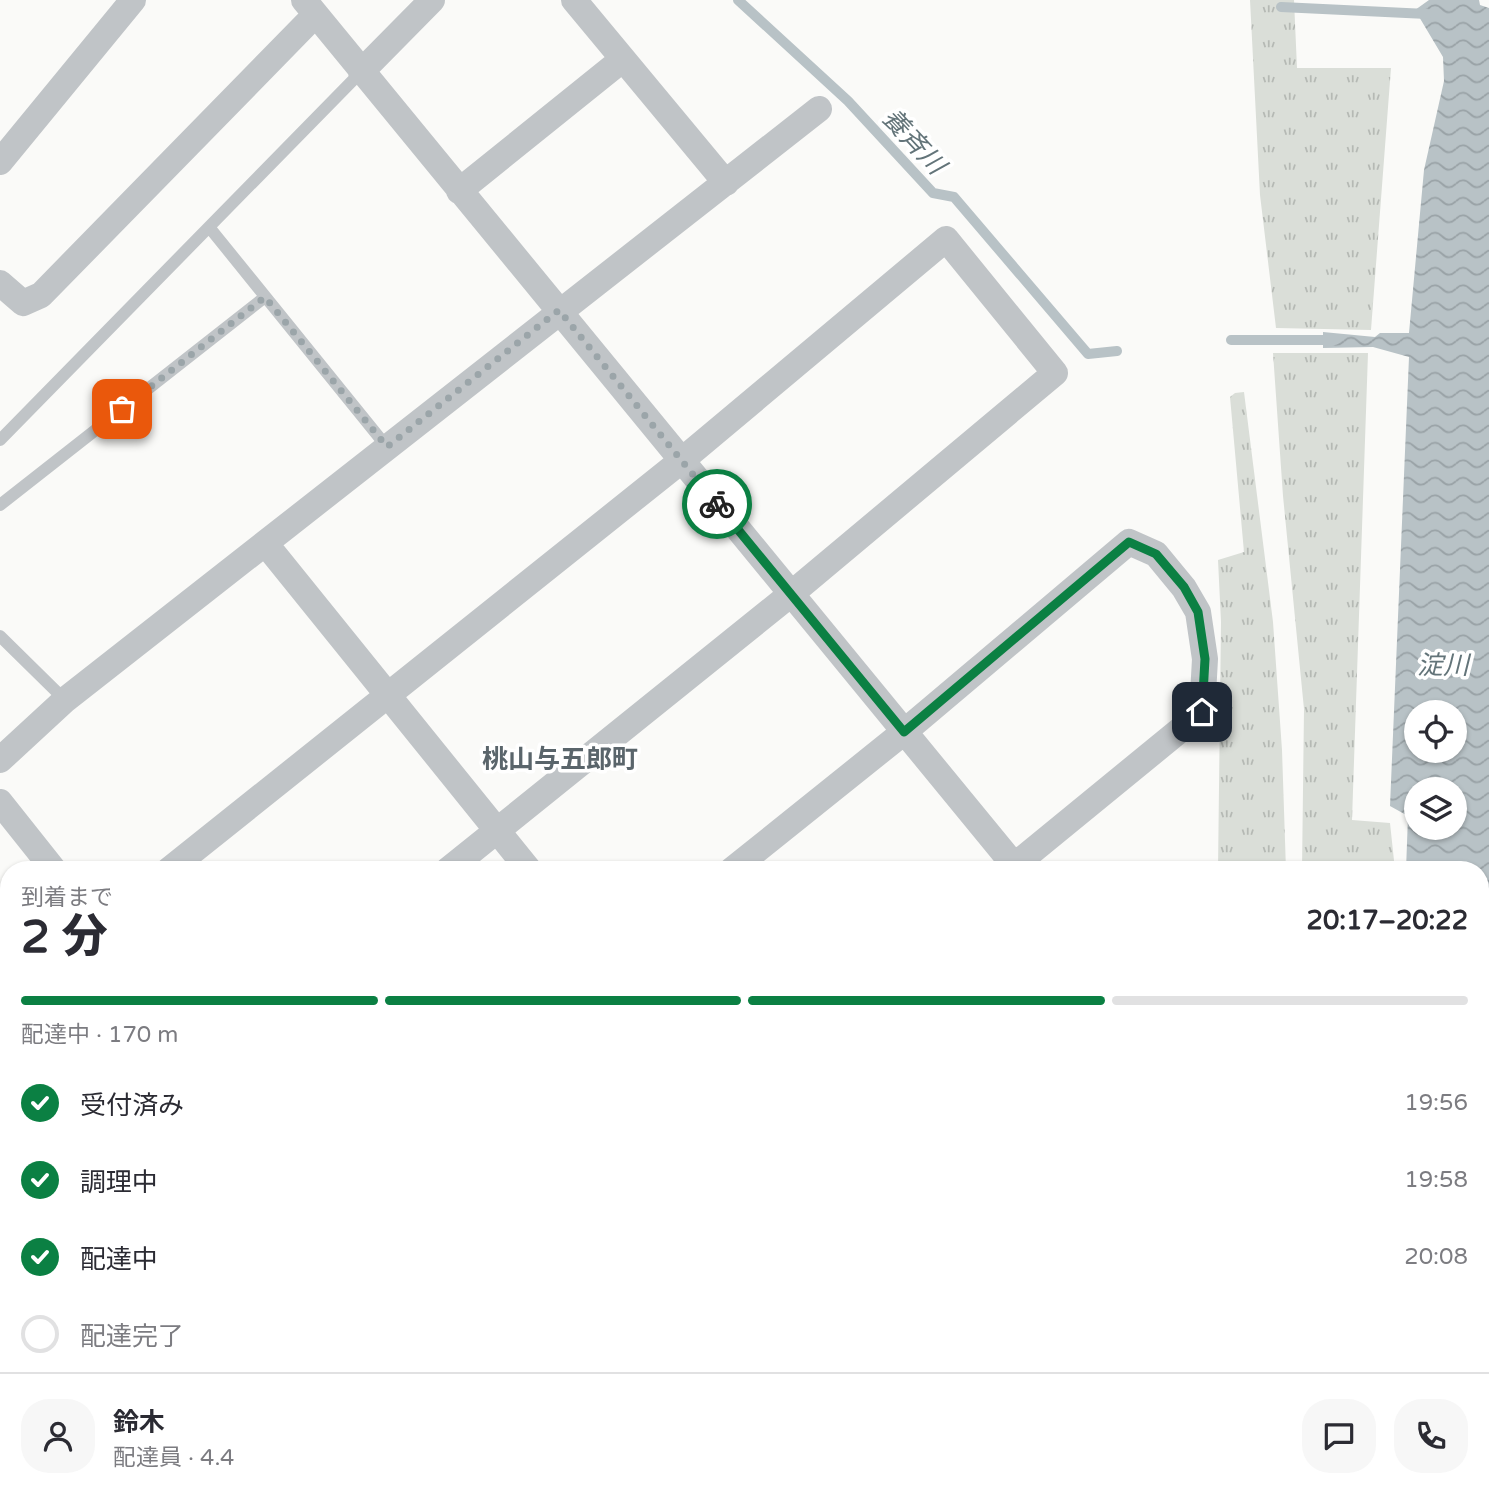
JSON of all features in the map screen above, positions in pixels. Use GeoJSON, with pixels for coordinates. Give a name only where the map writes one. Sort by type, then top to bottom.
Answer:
{"type":"FeatureCollection","features":[{"type":"Feature","properties":{"kind":"street"},"geometry":{"type":"LineString","coordinates":[[0,162],[133,0]]}},
{"type":"Feature","properties":{"kind":"street"},"geometry":{"type":"LineString","coordinates":[[360,72],[432,0]]}},
{"type":"Feature","properties":{"kind":"street"},"geometry":{"type":"LineString","coordinates":[[574,0],[726,183]]}},
{"type":"Feature","properties":{"kind":"street"},"geometry":{"type":"LineString","coordinates":[[0,283],[23,303],[41,295],[310,7],[360,72],[559,310],[1008,861]]}},
{"type":"Feature","properties":{"kind":"street"},"geometry":{"type":"LineString","coordinates":[[459,191],[623,59]]}},
{"type":"Feature","properties":{"kind":"street"},"geometry":{"type":"LineString","coordinates":[[0,760],[65,700],[559,310],[819,109]]}},
{"type":"Feature","properties":{"kind":"street"},"geometry":{"type":"LineString","coordinates":[[180,861],[681,461],[946,239],[1055,373],[791,594],[459,861]]}},
{"type":"Feature","properties":{"kind":"street"},"geometry":{"type":"LineString","coordinates":[[743,861],[904,732],[1129,542],[1156,554],[1184,587],[1198,612],[1205,659],[1202,712],[1022,861]]}},
{"type":"Feature","properties":{"kind":"street"},"geometry":{"type":"LineString","coordinates":[[265,543],[522,861]]}},
{"type":"Feature","properties":{"kind":"street"},"geometry":{"type":"LineString","coordinates":[[0,802],[47,861]]}},
{"type":"Feature","properties":{"kind":"lane"},"geometry":{"type":"LineString","coordinates":[[0,440],[360,72]]}},
{"type":"Feature","properties":{"kind":"lane"},"geometry":{"type":"LineString","coordinates":[[209,227],[387,447]]}},
{"type":"Feature","properties":{"kind":"lane"},"geometry":{"type":"LineString","coordinates":[[0,505],[265,297]]}},
{"type":"Feature","properties":{"kind":"lane"},"geometry":{"type":"LineString","coordinates":[[0,636],[65,700]]}},
{"type":"Feature","properties":{"kind":"green space"},"geometry":{"type":"Polygon","coordinates":[[[1250,0],[1294,0],[1297,68],[1391,68],[1371,330],[1276,328],[1260,195],[1250,0]]]}},
{"type":"Feature","properties":{"kind":"green space"},"geometry":{"type":"Polygon","coordinates":[[[1273,353],[1368,353],[1352,820],[1390,823],[1394,861],[1302,861],[1304,709],[1283,496],[1273,353]]]}},
{"type":"Feature","properties":{"kind":"green space"},"geometry":{"type":"Polygon","coordinates":[[[1244,392],[1273,622],[1282,750],[1286,861],[1218,861],[1221,622],[1218,560],[1244,552],[1230,397],[1244,392]]]}},
{"type":"Feature","properties":{"kind":"water","name":"淀川"},"geometry":{"type":"Polygon","coordinates":[[[1429,0],[1479,0],[1480,5],[1489,8],[1489,861],[1406,861],[1407,840],[1467,840],[1467,777],[1404,777],[1404,814],[1390,806],[1409,357],[1373,347],[1323,348],[1323,332],[1375,337],[1380,333],[1409,333],[1424,170],[1444,81],[1443,57],[1415,10],[1429,0]]]}},
{"type":"Feature","properties":{"kind":"waterway","name":"養斉川"},"geometry":{"type":"LineString","coordinates":[[738,0],[848,101],[933,193],[954,197],[1088,354],[1117,351]]}},
{"type":"Feature","properties":{"kind":"waterway"},"geometry":{"type":"LineString","coordinates":[[1281,7],[1427,14]]}},
{"type":"Feature","properties":{"kind":"waterway","name":"養斉川"},"geometry":{"type":"LineString","coordinates":[[1231,340],[1335,340]]}},
{"type":"Feature","properties":{"kind":"way so far"},"geometry":{"type":"LineString","coordinates":[[122,409],[265,297],[387,447],[559,310],[717,504]]}},
{"type":"Feature","properties":{"kind":"district","name":"桃山与五郎町"},"geometry":{"type":"Point","coordinates":[560,759]}},
{"type":"Feature","properties":{"kind":"route"},"geometry":{"type":"LineString","coordinates":[[717,504],[904,732],[1129,542],[1156,554],[1184,587],[1198,612],[1205,659],[1202,712]]}}]}
